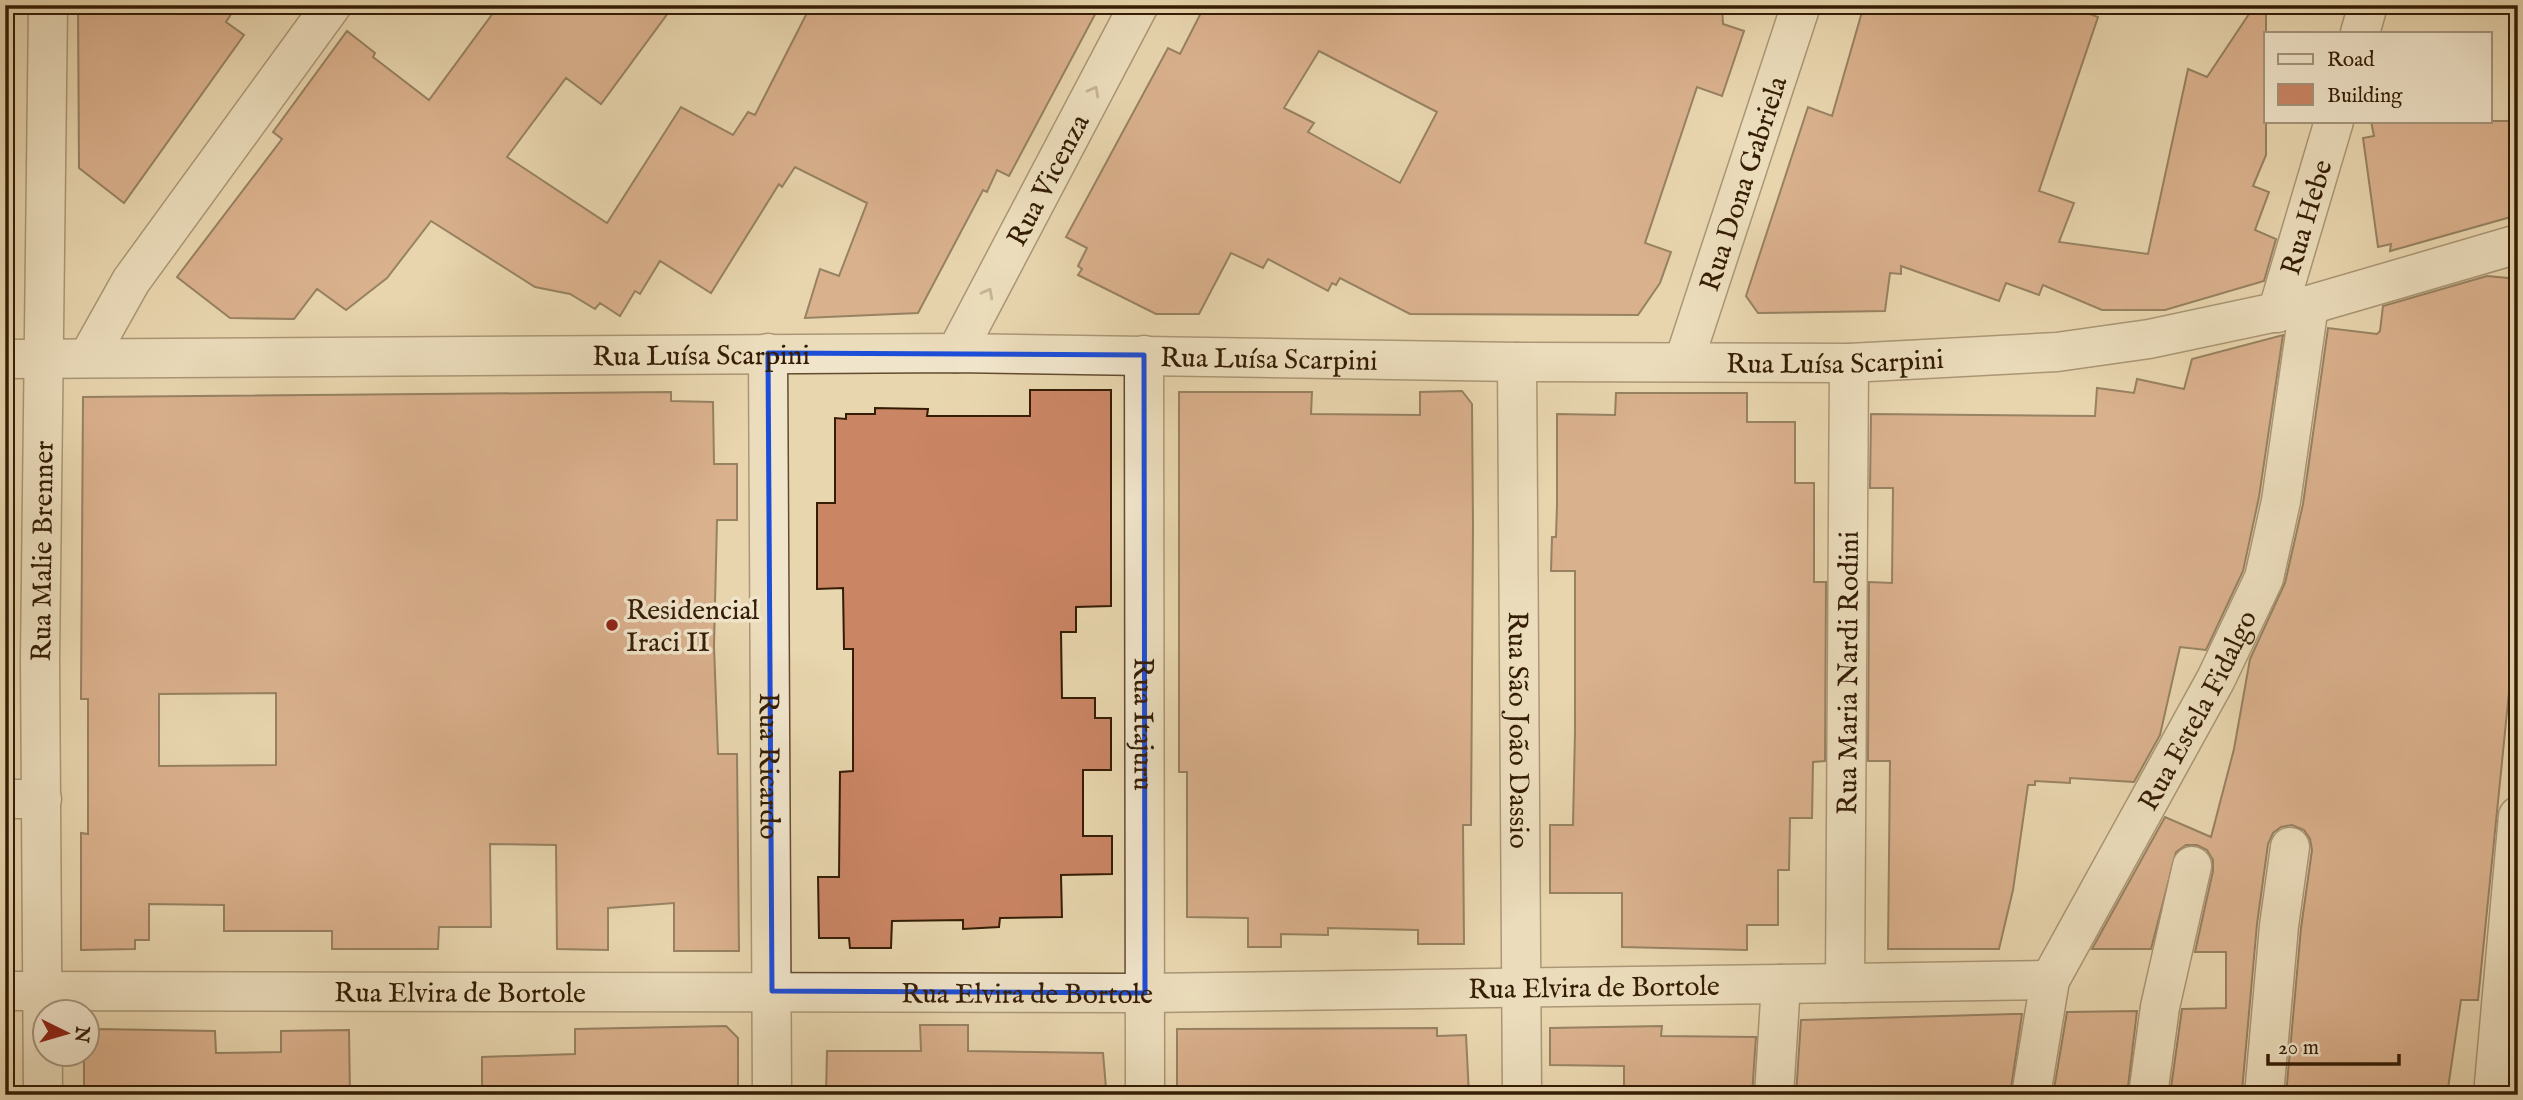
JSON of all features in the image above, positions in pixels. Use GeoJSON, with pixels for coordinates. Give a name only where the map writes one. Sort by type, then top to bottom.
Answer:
{"type":"FeatureCollection","features":[{"type":"Feature","properties":{"kind":"street","name":"Rua Malie Brenner"},"geometry":{"type":"LineString","coordinates":[[43,1095],[43,991],[24,799],[40,658],[48,5]]}},
{"type":"Feature","properties":{"kind":"street"},"geometry":{"type":"LineString","coordinates":[[89,356],[131,282],[332,5]]}},
{"type":"Feature","properties":{"kind":"street","name":"Rua Vicenza"},"geometry":{"type":"LineString","coordinates":[[956,353],[1139,5]]}},
{"type":"Feature","properties":{"kind":"street","name":"Rua Dona Gabriela"},"geometry":{"type":"LineString","coordinates":[[1684,361],[1801,5]]}},
{"type":"Feature","properties":{"kind":"street"},"geometry":{"type":"LineString","coordinates":[[2360,32],[2368,5]]}},
{"type":"Feature","properties":{"kind":"street","name":"Rua Hebe"},"geometry":{"type":"LineString","coordinates":[[2293,309],[2334,122]]}},
{"type":"Feature","properties":{"kind":"street","name":"Rua Luísa Scarpini"},"geometry":{"type":"LineString","coordinates":[[5,359],[89,356],[956,353],[1517,362],[1849,363],[2057,352],[2149,339],[2293,309],[2518,244]]}},
{"type":"Feature","properties":{"kind":"street","name":"Rua Estela Fidalgo"},"geometry":{"type":"LineString","coordinates":[[2031,1095],[2050,980],[2216,679],[2264,578],[2281,500],[2293,309]]}},
{"type":"Feature","properties":{"kind":"street","name":"Rua Ricardo"},"geometry":{"type":"LineString","coordinates":[[768,353],[772,1095]]}},
{"type":"Feature","properties":{"kind":"street","name":"Rua Itajuru"},"geometry":{"type":"LineString","coordinates":[[1144,355],[1145,1095]]}},
{"type":"Feature","properties":{"kind":"street","name":"Rua São João Dassio"},"geometry":{"type":"LineString","coordinates":[[1517,362],[1524,989],[1522,1095]]}},
{"type":"Feature","properties":{"kind":"street","name":"Rua Maria Nardi Rodini"},"geometry":{"type":"LineString","coordinates":[[1845,983],[1849,363]]}},
{"type":"Feature","properties":{"kind":"street"},"geometry":{"type":"LineString","coordinates":[[2493,1095],[2511,952],[2518,816]]}},
{"type":"Feature","properties":{"kind":"street"},"geometry":{"type":"LineString","coordinates":[[2264,1095],[2279,926],[2290,847]]}},
{"type":"Feature","properties":{"kind":"street"},"geometry":{"type":"LineString","coordinates":[[2148,1095],[2160,1007],[2192,866]]}},
{"type":"Feature","properties":{"kind":"street","name":"Rua Elvira de Bortole"},"geometry":{"type":"LineString","coordinates":[[5,991],[1144,993],[2050,980]]}},
{"type":"Feature","properties":{"kind":"street"},"geometry":{"type":"LineString","coordinates":[[1774,1095],[1780,984]]}},
{"type":"Feature","properties":{"kind":"highlighted area"},"geometry":{"type":"Polygon","coordinates":[[[768,353],[1144,355],[1145,993],[772,991],[768,353]]]}},
{"type":"Feature","properties":{"kind":"building"},"geometry":{"type":"Polygon","coordinates":[[[78,5],[237,5],[226,22],[244,35],[124,203],[79,168],[78,5]]]}},
{"type":"Feature","properties":{"kind":"building"},"geometry":{"type":"Polygon","coordinates":[[[499,5],[674,5],[601,104],[566,78],[507,157],[607,223],[681,107],[733,135],[748,112],[755,115],[811,5],[1100,5],[1009,176],[997,170],[987,192],[983,190],[918,313],[805,318],[820,269],[839,276],[867,203],[795,167],[782,187],[779,184],[711,293],[660,261],[640,294],[635,291],[620,316],[600,303],[595,309],[570,294],[535,287],[431,221],[387,278],[346,310],[317,289],[294,319],[230,318],[177,277],[282,139],[273,132],[347,31],[375,53],[373,57],[429,100],[499,5]]]}},
{"type":"Feature","properties":{"kind":"building"},"geometry":{"type":"Polygon","coordinates":[[[1205,5],[1297,5],[1310,12],[1314,5],[1722,5],[1723,24],[1744,31],[1722,96],[1697,87],[1645,243],[1671,252],[1660,283],[1638,315],[1410,314],[1340,278],[1336,285],[1332,283],[1328,291],[1268,259],[1263,268],[1231,253],[1199,314],[1156,314],[1078,275],[1082,269],[1078,266],[1087,248],[1066,237],[1168,48],[1180,54],[1205,5]],[[1319,51],[1284,108],[1314,123],[1308,132],[1400,183],[1437,112],[1319,51]]]}},
{"type":"Feature","properties":{"kind":"building"},"geometry":{"type":"Polygon","coordinates":[[[1864,5],[2065,5],[2098,17],[2039,191],[2074,203],[2059,242],[2148,254],[2188,69],[2207,77],[2255,5],[2266,5],[2266,155],[2253,186],[2269,192],[2255,230],[2276,239],[2264,281],[2165,310],[2102,310],[2043,285],[2039,295],[2006,283],[1999,301],[1901,266],[1901,274],[1890,273],[1885,311],[1758,313],[1746,296],[1808,107],[1832,116],[1864,5]]]}},
{"type":"Feature","properties":{"kind":"building"},"geometry":{"type":"Polygon","coordinates":[[[2518,121],[2518,215],[2390,251],[2391,244],[2378,247],[2363,138],[2374,136],[2371,122],[2518,121]]]}},
{"type":"Feature","properties":{"kind":"building"},"geometry":{"type":"Polygon","coordinates":[[[2487,276],[2518,279],[2518,542],[2511,623],[2516,623],[2478,1000],[2461,1000],[2447,1095],[2286,1095],[2301,928],[2312,850],[2310,839],[2304,830],[2292,825],[2281,827],[2273,833],[2268,844],[2257,924],[2242,1091],[2201,1087],[2200,1095],[2170,1095],[2182,1009],[2226,1008],[2226,952],[2195,952],[2213,871],[2213,860],[2207,850],[2197,845],[2186,845],[2176,852],[2151,949],[2092,949],[2165,817],[2211,837],[2234,749],[2250,659],[2285,583],[2303,504],[2328,328],[2377,334],[2380,331],[2383,306],[2487,276]]]}},
{"type":"Feature","properties":{"kind":"building"},"geometry":{"type":"Polygon","coordinates":[[[2283,335],[2259,497],[2243,571],[2206,650],[2180,647],[2160,735],[2134,782],[2070,778],[2070,783],[2035,781],[2035,785],[2028,785],[2013,890],[1999,949],[1888,949],[1890,761],[1868,761],[1869,582],[1892,583],[1893,488],[1870,488],[1871,414],[2095,416],[2097,388],[2134,393],[2137,379],[2184,389],[2192,359],[2283,335]]]}},
{"type":"Feature","properties":{"kind":"building"},"geometry":{"type":"Polygon","coordinates":[[[1030,390],[1111,390],[1111,606],[1076,607],[1076,632],[1061,632],[1062,698],[1095,698],[1095,718],[1111,718],[1111,770],[1083,770],[1083,836],[1112,836],[1112,874],[1061,875],[1062,917],[1000,918],[999,927],[963,929],[963,920],[892,921],[891,948],[850,948],[849,938],[819,938],[818,877],[839,877],[840,772],[853,771],[853,649],[844,649],[843,588],[817,589],[817,503],[835,503],[835,418],[846,419],[846,414],[875,414],[875,408],[928,409],[927,416],[1030,416],[1030,390]]]}},
{"type":"Feature","properties":{"kind":"building"},"geometry":{"type":"Polygon","coordinates":[[[1462,391],[1472,404],[1473,526],[1471,825],[1463,825],[1464,944],[1418,944],[1418,930],[1328,928],[1328,935],[1281,934],[1281,947],[1248,947],[1248,918],[1187,917],[1187,772],[1179,772],[1179,392],[1312,392],[1311,414],[1420,415],[1420,392],[1462,391]]]}},
{"type":"Feature","properties":{"kind":"building"},"geometry":{"type":"Polygon","coordinates":[[[671,392],[671,401],[713,402],[714,464],[737,464],[737,520],[717,520],[714,646],[718,754],[737,754],[739,951],[674,951],[674,903],[608,908],[608,950],[557,949],[556,845],[490,844],[491,927],[439,927],[438,949],[332,949],[332,931],[224,931],[224,905],[149,904],[149,940],[135,940],[135,949],[81,950],[81,833],[88,834],[88,699],[81,699],[83,397],[671,392]],[[276,693],[159,694],[159,766],[276,765],[276,693]]]}},
{"type":"Feature","properties":{"kind":"building"},"geometry":{"type":"Polygon","coordinates":[[[1616,393],[1747,393],[1747,422],[1795,422],[1795,483],[1814,483],[1814,582],[1826,582],[1825,761],[1813,762],[1812,818],[1790,818],[1789,870],[1778,870],[1778,925],[1747,925],[1747,950],[1622,947],[1622,893],[1550,893],[1550,825],[1573,825],[1575,732],[1575,571],[1551,571],[1552,537],[1556,537],[1557,414],[1615,415],[1616,393]]]}},
{"type":"Feature","properties":{"kind":"building"},"geometry":{"type":"Polygon","coordinates":[[[2137,1011],[2127,1095],[2053,1095],[2067,1012],[2137,1011]]]}},
{"type":"Feature","properties":{"kind":"building"},"geometry":{"type":"Polygon","coordinates":[[[2022,1014],[2010,1095],[1796,1095],[1801,1020],[2022,1014]]]}},
{"type":"Feature","properties":{"kind":"building"},"geometry":{"type":"Polygon","coordinates":[[[920,1025],[968,1025],[968,1051],[1103,1053],[1106,1088],[1100,1089],[1100,1095],[826,1095],[827,1051],[921,1051],[920,1025]]]}},
{"type":"Feature","properties":{"kind":"building"},"geometry":{"type":"Polygon","coordinates":[[[726,1026],[738,1038],[738,1095],[482,1095],[482,1057],[575,1054],[575,1029],[726,1026]]]}},
{"type":"Feature","properties":{"kind":"building"},"geometry":{"type":"Polygon","coordinates":[[[1662,1026],[1661,1036],[1756,1037],[1752,1095],[1624,1095],[1624,1066],[1550,1065],[1550,1028],[1662,1026]]]}},
{"type":"Feature","properties":{"kind":"building"},"geometry":{"type":"Polygon","coordinates":[[[1437,1028],[1437,1036],[1466,1035],[1469,1095],[1177,1095],[1177,1029],[1437,1028]]]}},
{"type":"Feature","properties":{"kind":"building"},"geometry":{"type":"Polygon","coordinates":[[[102,1029],[215,1031],[216,1053],[281,1052],[281,1031],[349,1030],[350,1095],[84,1095],[84,1068],[102,1068],[102,1029]]]}},
{"type":"Feature","properties":{"kind":"place","name":"Residencial Iraci II"},"geometry":{"type":"Point","coordinates":[612,625]}}]}
